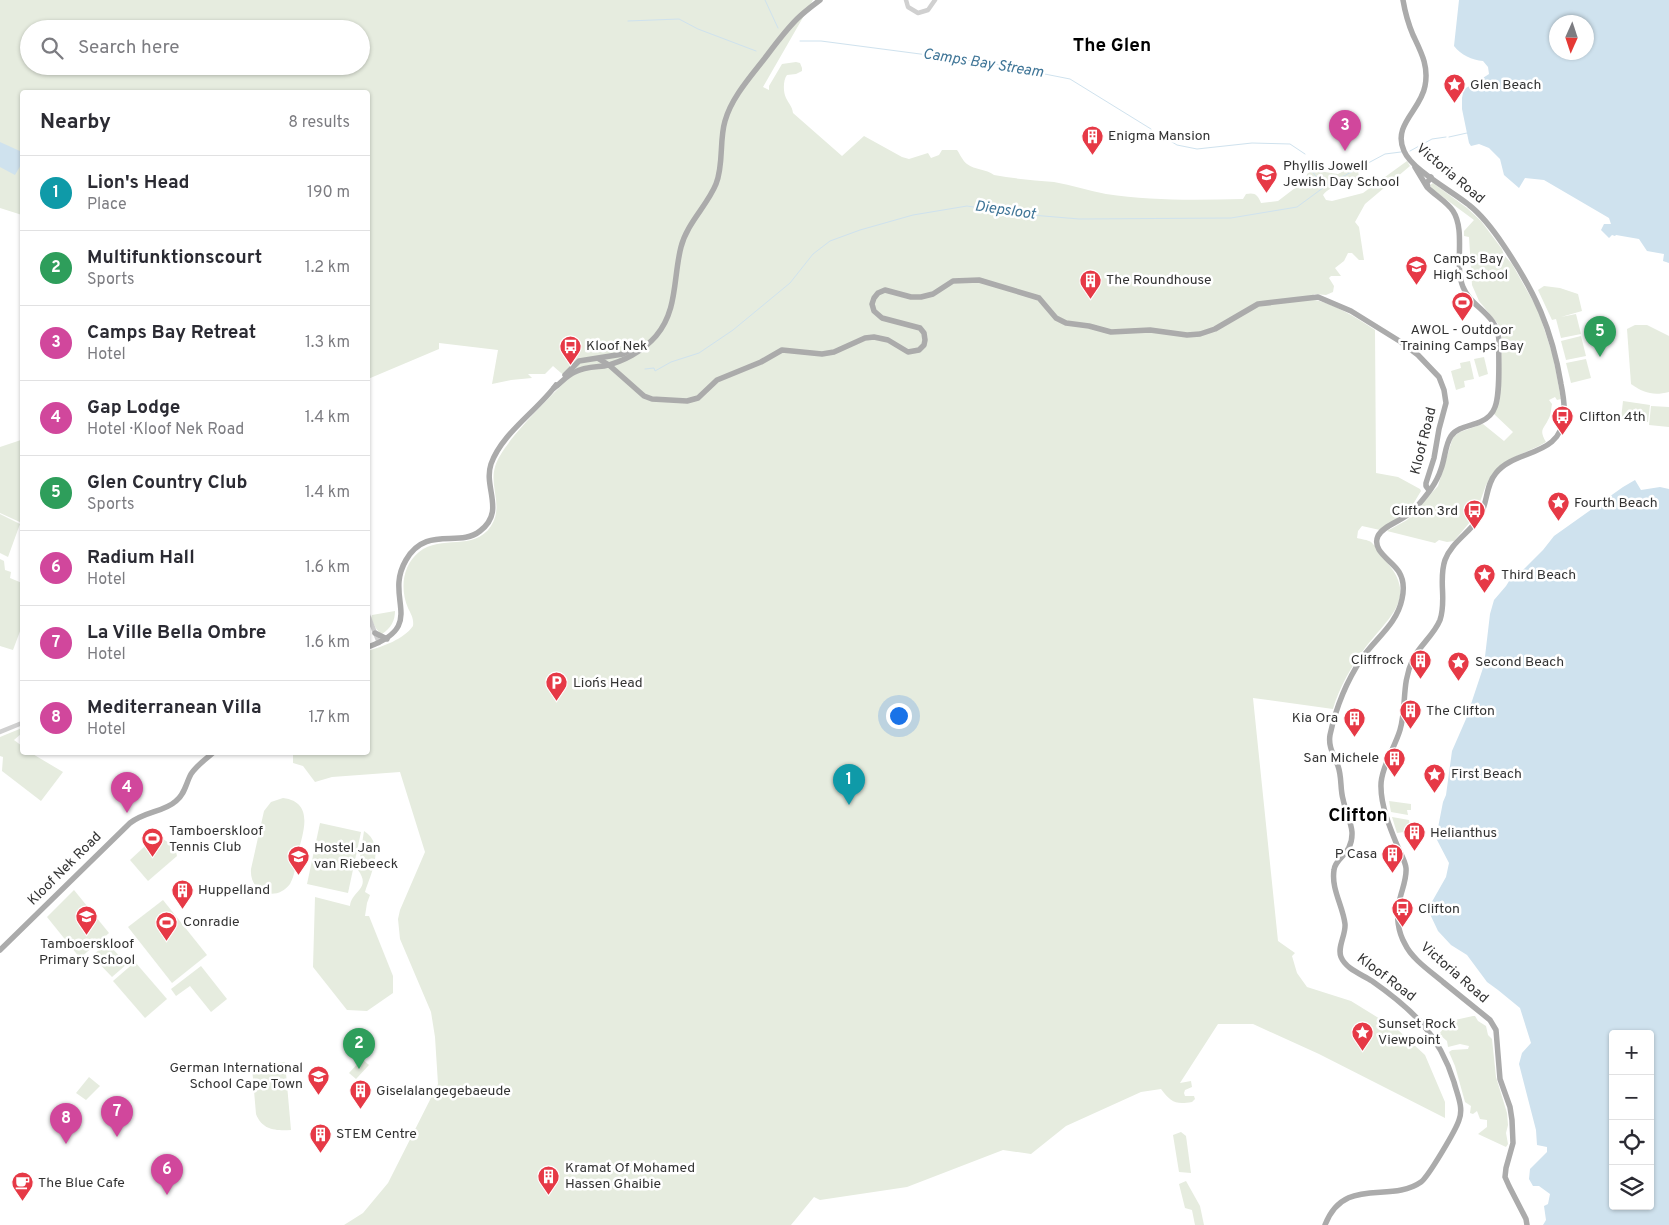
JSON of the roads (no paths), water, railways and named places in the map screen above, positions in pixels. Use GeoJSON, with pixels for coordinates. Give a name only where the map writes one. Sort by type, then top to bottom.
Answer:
{"type":"FeatureCollection","features":[{"type":"Feature","properties":{"kind":"main road"},"geometry":{"type":"LineString","coordinates":[[554,388],[574,372],[609,365],[623,360],[647,345],[660,332],[675,295],[682,244],[718,180],[724,126],[729,110],[750,78],[789,27],[806,10],[820,0]]}},
{"type":"Feature","properties":{"kind":"main road","name":"Victoria Road"},"geometry":{"type":"LineString","coordinates":[[1403,0],[1406,18],[1425,60],[1427,71],[1423,96],[1402,129],[1402,145],[1408,159],[1461,198],[1495,232],[1528,284],[1548,326],[1559,371],[1564,404],[1564,420],[1555,438],[1543,448],[1505,465],[1494,475],[1480,516],[1447,556],[1442,578],[1444,600],[1441,617],[1434,631],[1419,649],[1411,663],[1405,681],[1400,731],[1382,776],[1381,788],[1391,827],[1406,868],[1405,881],[1398,904],[1400,931],[1405,945],[1429,970],[1490,1020],[1495,1029],[1500,1079],[1510,1107],[1512,1121],[1513,1145],[1505,1177],[1526,1219],[1527,1225]]}},
{"type":"Feature","properties":{"kind":"main road"},"geometry":{"type":"LineString","coordinates":[[1408,159],[1427,187],[1448,205],[1455,214],[1458,225],[1463,287],[1469,297],[1494,322],[1499,340],[1498,397],[1495,408],[1484,420],[1456,431],[1451,435],[1438,479],[1430,490]]}},
{"type":"Feature","properties":{"kind":"main road"},"geometry":{"type":"LineString","coordinates":[[1427,187],[1427,182],[1431,177]]}},
{"type":"Feature","properties":{"kind":"main road","name":"Kloof Road"},"geometry":{"type":"LineString","coordinates":[[609,365],[644,396],[652,399],[684,401],[698,398],[717,380],[761,362],[782,350],[825,354],[865,338],[874,337],[888,340],[908,352],[915,352],[925,342],[922,329],[915,325],[879,316],[872,307],[875,296],[887,290],[911,297],[924,297],[933,294],[948,283],[956,280],[983,281],[1032,295],[1042,300],[1054,316],[1061,321],[1091,326],[1111,332],[1146,330],[1181,335],[1200,334],[1215,330],[1258,304],[1318,297],[1352,311],[1405,344],[1431,367],[1440,379],[1446,403],[1434,458],[1426,481],[1426,486],[1430,490],[1412,511],[1382,530],[1377,539],[1379,550],[1394,565],[1401,576],[1403,597],[1396,618],[1363,657],[1337,707],[1330,745],[1339,767],[1342,799],[1352,834],[1348,851],[1336,863],[1333,871],[1336,894],[1345,928],[1340,949],[1341,957],[1352,969],[1374,983],[1415,1016],[1432,1035],[1450,1068],[1459,1100],[1460,1117],[1430,1172],[1422,1181],[1399,1190],[1356,1195],[1338,1206],[1325,1225]]}},
{"type":"Feature","properties":{"kind":"main road"},"geometry":{"type":"LineString","coordinates":[[370,646],[388,639],[396,630],[400,618],[399,578],[407,558],[428,541],[439,538],[472,536],[487,524],[493,509],[489,474],[493,460],[522,421],[573,367],[583,360],[624,354],[640,346],[653,335],[668,315]]}},
{"type":"Feature","properties":{"kind":"main road"},"geometry":{"type":"LineString","coordinates":[[596,359],[609,365]]}},
{"type":"Feature","properties":{"kind":"main road"},"geometry":{"type":"LineString","coordinates":[[596,359],[598,362],[596,367]]}},
{"type":"Feature","properties":{"kind":"main road"},"geometry":{"type":"LineString","coordinates":[[583,360],[583,366],[588,368]]}},
{"type":"Feature","properties":{"kind":"main road"},"geometry":{"type":"LineString","coordinates":[[375,633],[388,639]]}},
{"type":"Feature","properties":{"kind":"main road","name":"Kloof Nek Road"},"geometry":{"type":"LineString","coordinates":[[0,950],[130,822],[143,814],[164,808],[176,801],[182,795],[193,771],[211,755]]}},
{"type":"Feature","properties":{"kind":"street"},"geometry":{"type":"LineString","coordinates":[[906,0],[908,7],[918,13],[928,10],[935,0]]}},
{"type":"Feature","properties":{"kind":"street"},"geometry":{"type":"LineString","coordinates":[[370,619],[379,643]]}},
{"type":"Feature","properties":{"kind":"street"},"geometry":{"type":"LineString","coordinates":[[0,732],[20,724]]}},
{"type":"Feature","properties":{"kind":"water"},"geometry":{"type":"Polygon","coordinates":[[[1459,0],[1669,0],[1669,263],[1663,261],[1664,254],[1647,251],[1639,239],[1616,235],[1612,235],[1609,238],[1601,230],[1604,224],[1611,224],[1609,218],[1544,180],[1525,178],[1519,188],[1504,175],[1500,159],[1489,148],[1479,144],[1471,146],[1462,109],[1463,93],[1466,88],[1489,74],[1488,67],[1483,61],[1475,60],[1460,52],[1454,46],[1459,0]]]}},
{"type":"Feature","properties":{"kind":"water"},"geometry":{"type":"Polygon","coordinates":[[[0,142],[20,151],[20,166],[15,175],[0,167],[0,142]]]}},
{"type":"Feature","properties":{"kind":"water"},"geometry":{"type":"Polygon","coordinates":[[[1635,480],[1641,490],[1660,487],[1669,489],[1669,1225],[1543,1225],[1546,1220],[1544,1206],[1548,1204],[1550,1194],[1539,1186],[1533,1186],[1529,1179],[1530,1169],[1547,1152],[1547,1147],[1537,1145],[1536,1130],[1519,1064],[1522,1053],[1531,1043],[1520,1008],[1487,982],[1467,955],[1451,945],[1438,931],[1429,912],[1429,907],[1446,877],[1449,863],[1436,838],[1446,795],[1452,751],[1466,719],[1484,665],[1490,614],[1494,600],[1511,578],[1521,577],[1522,571],[1554,536],[1635,480]]]}},
{"type":"Feature","properties":{"kind":"waterway","name":"Camps Bay Stream"},"geometry":{"type":"LineString","coordinates":[[765,0],[778,28]]}},
{"type":"Feature","properties":{"kind":"waterway","name":"Camps Bay Stream"},"geometry":{"type":"LineString","coordinates":[[628,21],[679,19],[698,29],[756,51]]}},
{"type":"Feature","properties":{"kind":"waterway","name":"Camps Bay Stream"},"geometry":{"type":"LineString","coordinates":[[800,41],[821,41],[989,63],[1070,79],[1151,129]]}},
{"type":"Feature","properties":{"kind":"waterway","name":"Diepsloot"},"geometry":{"type":"LineString","coordinates":[[1449,137],[1467,133]]}},
{"type":"Feature","properties":{"kind":"waterway","name":"Camps Bay Stream"},"geometry":{"type":"LineString","coordinates":[[1159,134],[1177,145],[1197,149],[1252,143],[1290,144],[1305,154]]}},
{"type":"Feature","properties":{"kind":"waterway","name":"Diepsloot"},"geometry":{"type":"LineString","coordinates":[[1410,151],[1432,139],[1446,137]]}},
{"type":"Feature","properties":{"kind":"waterway","name":"Diepsloot"},"geometry":{"type":"LineString","coordinates":[[645,369],[654,368],[655,371],[671,362],[699,353],[733,330],[790,283],[813,254],[830,241],[860,230],[913,215],[967,206],[1020,214],[1079,219],[1231,218],[1297,207],[1327,185],[1385,154],[1401,152]]}},
{"type":"Feature","properties":{"kind":"waterway","name":"Camps Bay Stream"},"geometry":{"type":"LineString","coordinates":[[1310,169],[1324,186]]}},
{"type":"Feature","properties":{"kind":"place","name":"Glen Beach"},"geometry":{"type":"Point","coordinates":[1454,104]}},
{"type":"Feature","properties":{"kind":"place","name":"Camps Bay Retreat"},"geometry":{"type":"Point","coordinates":[1345,151]}},
{"type":"Feature","properties":{"kind":"place","name":"Enigma Mansion"},"geometry":{"type":"Point","coordinates":[1092,155]}},
{"type":"Feature","properties":{"kind":"place","name":"Phyllis Jowell Jewish Day School"},"geometry":{"type":"Point","coordinates":[1267,193]}},
{"type":"Feature","properties":{"kind":"place","name":"Camps Bay High School"},"geometry":{"type":"Point","coordinates":[1417,286]}},
{"type":"Feature","properties":{"kind":"place","name":"The Roundhouse"},"geometry":{"type":"Point","coordinates":[1090,299]}},
{"type":"Feature","properties":{"kind":"place","name":"AWOL - Outdoor Training Camps Bay"},"geometry":{"type":"Point","coordinates":[1462,321]}},
{"type":"Feature","properties":{"kind":"place","name":"Glen Country Club"},"geometry":{"type":"Point","coordinates":[1600,357]}},
{"type":"Feature","properties":{"kind":"place","name":"Kloof Nek"},"geometry":{"type":"Point","coordinates":[570,365]}},
{"type":"Feature","properties":{"kind":"place","name":"Clifton 4th"},"geometry":{"type":"Point","coordinates":[1563,436]}},
{"type":"Feature","properties":{"kind":"place","name":"Fourth Beach"},"geometry":{"type":"Point","coordinates":[1558,522]}},
{"type":"Feature","properties":{"kind":"place","name":"Clifton 3rd"},"geometry":{"type":"Point","coordinates":[1474,530]}},
{"type":"Feature","properties":{"kind":"place","name":"Third Beach"},"geometry":{"type":"Point","coordinates":[1485,594]}},
{"type":"Feature","properties":{"kind":"place","name":"Cliffrock"},"geometry":{"type":"Point","coordinates":[1420,679]}},
{"type":"Feature","properties":{"kind":"place","name":"Second Beach"},"geometry":{"type":"Point","coordinates":[1459,681]}},
{"type":"Feature","properties":{"kind":"place","name":"Lion´s Head"},"geometry":{"type":"Point","coordinates":[557,702]}},
{"type":"Feature","properties":{"kind":"place","name":"The Clifton"},"geometry":{"type":"Point","coordinates":[1410,730]}},
{"type":"Feature","properties":{"kind":"place","name":"Kia Ora"},"geometry":{"type":"Point","coordinates":[1354,737]}},
{"type":"Feature","properties":{"kind":"place","name":"San Michele"},"geometry":{"type":"Point","coordinates":[1395,777]}},
{"type":"Feature","properties":{"kind":"place","name":"First Beach"},"geometry":{"type":"Point","coordinates":[1435,793]}},
{"type":"Feature","properties":{"kind":"place","name":"Lion's Head"},"geometry":{"type":"Point","coordinates":[849,805]}},
{"type":"Feature","properties":{"kind":"place","name":"Gap Lodge"},"geometry":{"type":"Point","coordinates":[127,813]}},
{"type":"Feature","properties":{"kind":"place","name":"Helianthus"},"geometry":{"type":"Point","coordinates":[1414,852]}},
{"type":"Feature","properties":{"kind":"place","name":"Tamboerskloof Tennis Club"},"geometry":{"type":"Point","coordinates":[153,858]}},
{"type":"Feature","properties":{"kind":"place","name":"P Casa"},"geometry":{"type":"Point","coordinates":[1393,873]}},
{"type":"Feature","properties":{"kind":"place","name":"Hostel Jan van Riebeeck"},"geometry":{"type":"Point","coordinates":[298,875]}},
{"type":"Feature","properties":{"kind":"place","name":"Huppelland"},"geometry":{"type":"Point","coordinates":[182,909]}},
{"type":"Feature","properties":{"kind":"place","name":"Clifton"},"geometry":{"type":"Point","coordinates":[1402,928]}},
{"type":"Feature","properties":{"kind":"place","name":"Tamboerskloof Primary School"},"geometry":{"type":"Point","coordinates":[87,935]}},
{"type":"Feature","properties":{"kind":"place","name":"Conradie"},"geometry":{"type":"Point","coordinates":[167,941]}},
{"type":"Feature","properties":{"kind":"place","name":"Sunset Rock Viewpoint"},"geometry":{"type":"Point","coordinates":[1362,1051]}},
{"type":"Feature","properties":{"kind":"place","name":"Multifunktionscourt"},"geometry":{"type":"Point","coordinates":[359,1069]}},
{"type":"Feature","properties":{"kind":"place","name":"German International School Cape Town"},"geometry":{"type":"Point","coordinates":[319,1095]}},
{"type":"Feature","properties":{"kind":"place","name":"Giselalangegebaeude"},"geometry":{"type":"Point","coordinates":[360,1110]}},
{"type":"Feature","properties":{"kind":"place","name":"La Ville Bella Ombre"},"geometry":{"type":"Point","coordinates":[117,1137]}},
{"type":"Feature","properties":{"kind":"place","name":"Mediterranean Villa"},"geometry":{"type":"Point","coordinates":[66,1144]}},
{"type":"Feature","properties":{"kind":"place","name":"STEM Centre"},"geometry":{"type":"Point","coordinates":[320,1153]}},
{"type":"Feature","properties":{"kind":"place","name":"Radium Hall"},"geometry":{"type":"Point","coordinates":[167,1195]}},
{"type":"Feature","properties":{"kind":"place","name":"Kramat Of Mohamed Hassen Ghaibie"},"geometry":{"type":"Point","coordinates":[549,1195]}},
{"type":"Feature","properties":{"kind":"place","name":"The Blue Cafe"},"geometry":{"type":"Point","coordinates":[22,1202]}},
{"type":"Feature","properties":{"kind":"district","name":"The Glen"},"geometry":{"type":"Point","coordinates":[1112,46]}},
{"type":"Feature","properties":{"kind":"district","name":"Clifton"},"geometry":{"type":"Point","coordinates":[1358,816]}}]}
